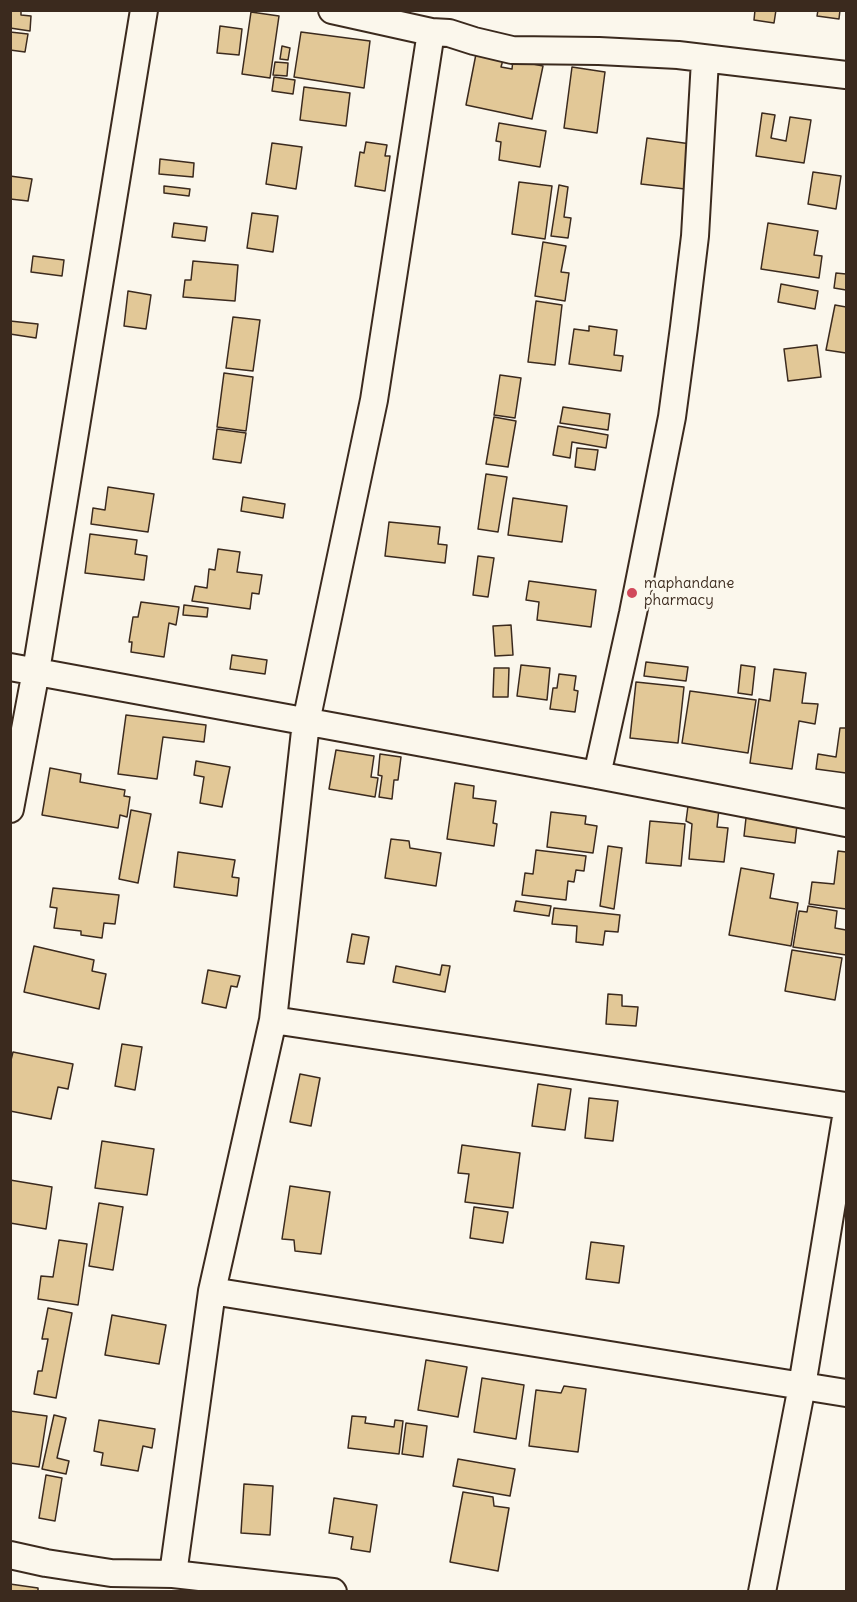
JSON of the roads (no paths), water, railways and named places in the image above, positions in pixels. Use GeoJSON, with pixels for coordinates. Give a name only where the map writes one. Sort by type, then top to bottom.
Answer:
{"type":"FeatureCollection","features":[{"type":"Feature","properties":{"kind":"street"},"geometry":{"type":"LineString","coordinates":[[10,809],[36,671],[144,10]]}},
{"type":"Feature","properties":{"kind":"street"},"geometry":{"type":"LineString","coordinates":[[332,10],[431,32],[449,33],[512,50],[678,55],[846,75]]}},
{"type":"Feature","properties":{"kind":"street"},"geometry":{"type":"LineString","coordinates":[[173,1574],[212,1291],[273,1020],[306,722],[374,400],[431,32]]}},
{"type":"Feature","properties":{"kind":"street"},"geometry":{"type":"LineString","coordinates":[[597,775],[633,613],[672,417],[695,236],[705,60]]}},
{"type":"Feature","properties":{"kind":"street"},"geometry":{"type":"LineString","coordinates":[[10,668],[597,775],[846,823]]}},
{"type":"Feature","properties":{"kind":"street"},"geometry":{"type":"LineString","coordinates":[[273,1020],[846,1106]]}},
{"type":"Feature","properties":{"kind":"street"},"geometry":{"type":"LineString","coordinates":[[762,1592],[802,1386],[846,1117]]}},
{"type":"Feature","properties":{"kind":"street"},"geometry":{"type":"LineString","coordinates":[[212,1291],[846,1392]]}},
{"type":"Feature","properties":{"kind":"street"},"geometry":{"type":"LineString","coordinates":[[10,1555],[111,1573],[173,1574],[333,1592]]}},
{"type":"Feature","properties":{"kind":"place","name":"maphandane pharmacy"},"geometry":{"type":"Point","coordinates":[632,593]}}]}
